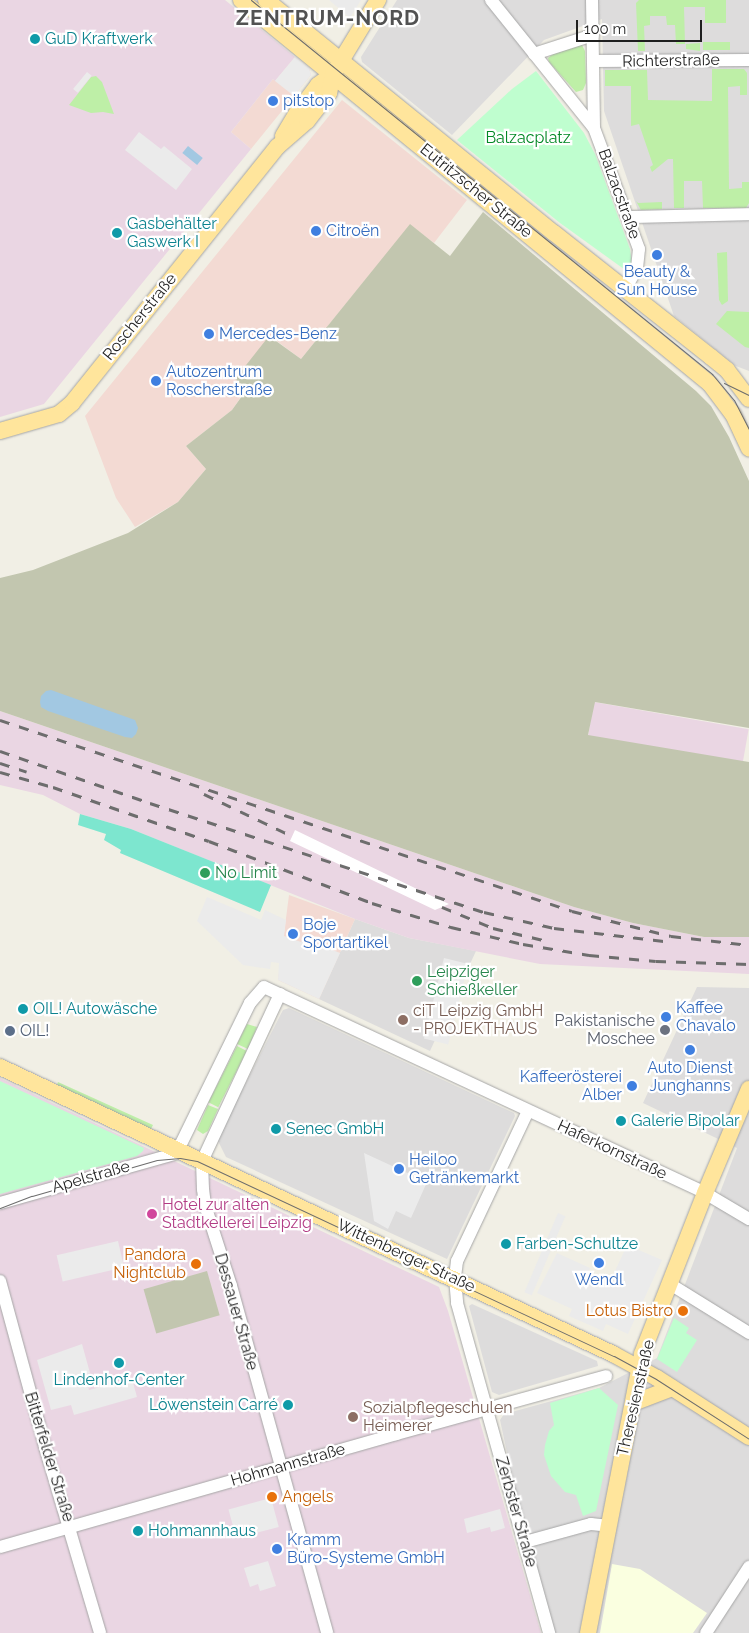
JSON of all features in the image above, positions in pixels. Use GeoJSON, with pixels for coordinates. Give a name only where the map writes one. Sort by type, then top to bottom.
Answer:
{"type":"FeatureCollection","features":[{"type":"Feature","properties":{"kind":"main road","name":"Eutritzscher Straße"},"geometry":{"type":"LineString","coordinates":[[241,0],[337,68],[554,233],[626,288],[727,370]]}},
{"type":"Feature","properties":{"kind":"main road","name":"Eutritzscher Straße"},"geometry":{"type":"LineString","coordinates":[[266,0],[337,68],[710,384]]}},
{"type":"Feature","properties":{"kind":"main road","name":"Roscherstraße"},"geometry":{"type":"LineString","coordinates":[[0,431],[59,414],[72,403],[277,147],[306,121],[329,93],[337,68],[378,0]]}},
{"type":"Feature","properties":{"kind":"main road"},"geometry":{"type":"LineString","coordinates":[[727,370],[749,399]]}},
{"type":"Feature","properties":{"kind":"main road"},"geometry":{"type":"LineString","coordinates":[[727,370],[749,382]]}},
{"type":"Feature","properties":{"kind":"main road"},"geometry":{"type":"LineString","coordinates":[[710,384],[749,399]]}},
{"type":"Feature","properties":{"kind":"main road"},"geometry":{"type":"LineString","coordinates":[[710,384],[733,414],[749,448]]}},
{"type":"Feature","properties":{"kind":"main road","name":"Wittenberger Straße"},"geometry":{"type":"LineString","coordinates":[[0,1067],[640,1368],[749,1437]]}},
{"type":"Feature","properties":{"kind":"main road","name":"Theresienstraße"},"geometry":{"type":"LineString","coordinates":[[588,1633],[642,1354],[705,1193],[749,1089]]}},
{"type":"Feature","properties":{"kind":"main road"},"geometry":{"type":"LineString","coordinates":[[633,1403],[672,1388]]}},
{"type":"Feature","properties":{"kind":"street","name":"Balzacstraße"},"geometry":{"type":"LineString","coordinates":[[491,0],[594,128],[629,217],[639,250],[637,268],[626,288]]}},
{"type":"Feature","properties":{"kind":"street","name":"Balzacstraße"},"geometry":{"type":"LineString","coordinates":[[592,0],[594,128]]}},
{"type":"Feature","properties":{"kind":"street"},"geometry":{"type":"LineString","coordinates":[[534,54],[593,35]]}},
{"type":"Feature","properties":{"kind":"street","name":"Richterstraße"},"geometry":{"type":"LineString","coordinates":[[593,61],[749,60]]}},
{"type":"Feature","properties":{"kind":"street"},"geometry":{"type":"LineString","coordinates":[[575,105],[593,93]]}},
{"type":"Feature","properties":{"kind":"street"},"geometry":{"type":"LineString","coordinates":[[629,217],[749,214]]}},
{"type":"Feature","properties":{"kind":"street"},"geometry":{"type":"LineString","coordinates":[[180,1151],[250,1003],[264,987],[280,994],[202,1161]]}},
{"type":"Feature","properties":{"kind":"street","name":"Haferkornstraße"},"geometry":{"type":"LineString","coordinates":[[280,994],[705,1193],[749,1219]]}},
{"type":"Feature","properties":{"kind":"street","name":"Zerbster Straße"},"geometry":{"type":"LineString","coordinates":[[528,1111],[457,1261],[455,1280],[457,1302],[549,1633]]}},
{"type":"Feature","properties":{"kind":"street","name":"Apelstraße"},"geometry":{"type":"LineString","coordinates":[[0,1203],[180,1151]]}},
{"type":"Feature","properties":{"kind":"street","name":"Dessauer Straße"},"geometry":{"type":"LineString","coordinates":[[202,1161],[206,1205],[231,1286],[327,1633]]}},
{"type":"Feature","properties":{"kind":"street","name":"Bitterfelder Straße"},"geometry":{"type":"LineString","coordinates":[[0,1281],[45,1447],[100,1633]]}},
{"type":"Feature","properties":{"kind":"street"},"geometry":{"type":"LineString","coordinates":[[670,1284],[749,1333]]}},
{"type":"Feature","properties":{"kind":"street","name":"Hohmannstraße"},"geometry":{"type":"LineString","coordinates":[[0,1547],[606,1376]]}},
{"type":"Feature","properties":{"kind":"street"},"geometry":{"type":"LineString","coordinates":[[525,1542],[591,1524],[608,1526]]}},
{"type":"Feature","properties":{"kind":"street"},"geometry":{"type":"LineString","coordinates":[[706,1633],[749,1567]]}},
{"type":"Feature","properties":{"kind":"shaded area"},"geometry":{"type":"Polygon","coordinates":[[[0,0],[225,0],[295,57],[275,81],[273,79],[231,132],[251,149],[44,404],[0,417],[0,0]]]}},
{"type":"Feature","properties":{"kind":"shaded area"},"geometry":{"type":"Polygon","coordinates":[[[329,0],[361,0],[350,18],[329,0]]]}},
{"type":"Feature","properties":{"kind":"shaded area"},"geometry":{"type":"Polygon","coordinates":[[[397,0],[749,0],[749,371],[736,366],[674,316],[604,111],[602,19],[544,40],[452,135],[362,62],[361,57],[397,0]]]}},
{"type":"Feature","properties":{"kind":"shaded area","name":"pitstop"},"geometry":{"type":"Polygon","coordinates":[[[295,57],[309,68],[311,75],[251,149],[231,132],[273,79],[276,81],[295,57]]]}},
{"type":"Feature","properties":{"kind":"shaded area"},"geometry":{"type":"Polygon","coordinates":[[[295,57],[309,68],[311,75],[294,96],[275,81],[295,57]]]}},
{"type":"Feature","properties":{"kind":"shaded area"},"geometry":{"type":"Polygon","coordinates":[[[87,72],[92,76],[78,93],[73,89],[87,72]]]}},
{"type":"Feature","properties":{"kind":"shaded area"},"geometry":{"type":"Polygon","coordinates":[[[342,100],[467,200],[434,243],[410,225],[301,359],[270,336],[236,379],[247,388],[232,410],[186,446],[206,469],[178,502],[135,527],[116,498],[85,416],[342,100]]]}},
{"type":"Feature","properties":{"kind":"shaded area"},"geometry":{"type":"Polygon","coordinates":[[[139,132],[161,149],[164,146],[192,169],[176,190],[125,150],[139,132]]]}},
{"type":"Feature","properties":{"kind":"shaded area"},"geometry":{"type":"Polygon","coordinates":[[[188,146],[203,158],[197,165],[182,153],[188,146]]]}},
{"type":"Feature","properties":{"kind":"shaded area"},"geometry":{"type":"Polygon","coordinates":[[[483,212],[696,391],[711,406],[729,437],[749,481],[749,728],[595,702],[588,735],[749,762],[749,937],[704,937],[633,923],[574,907],[0,711],[0,578],[33,570],[128,533],[178,502],[206,469],[186,446],[232,410],[247,389],[235,379],[269,336],[301,359],[410,224],[450,256],[483,212]]]}},
{"type":"Feature","properties":{"kind":"shaded area"},"geometry":{"type":"Polygon","coordinates":[[[51,690],[135,720],[138,728],[136,734],[132,738],[125,737],[48,711],[41,707],[40,702],[41,696],[46,691],[51,690]]]}},
{"type":"Feature","properties":{"kind":"shaded area"},"geometry":{"type":"Polygon","coordinates":[[[594,702],[749,729],[743,764],[588,736],[594,702]]]}},
{"type":"Feature","properties":{"kind":"shaded area"},"geometry":{"type":"Polygon","coordinates":[[[0,711],[574,907],[633,923],[704,937],[749,937],[749,974],[540,964],[409,938],[355,919],[131,829],[80,814],[43,795],[0,785],[0,711]]]}},
{"type":"Feature","properties":{"kind":"shaded area","name":"No Limit"},"geometry":{"type":"Polygon","coordinates":[[[80,814],[131,829],[271,885],[260,912],[120,853],[121,850],[104,840],[106,834],[78,825],[80,814]]]}},
{"type":"Feature","properties":{"kind":"shaded area"},"geometry":{"type":"Polygon","coordinates":[[[289,895],[355,919],[319,999],[278,980],[289,895]]]}},
{"type":"Feature","properties":{"kind":"shaded area"},"geometry":{"type":"Polygon","coordinates":[[[207,897],[261,920],[265,910],[286,920],[284,936],[301,942],[303,938],[340,953],[319,999],[278,980],[279,963],[271,962],[270,969],[243,965],[197,921],[207,897]]]}},
{"type":"Feature","properties":{"kind":"shaded area"},"geometry":{"type":"Polygon","coordinates":[[[355,919],[409,938],[476,951],[430,1051],[319,999],[355,919]]]}},
{"type":"Feature","properties":{"kind":"shaded area"},"geometry":{"type":"Polygon","coordinates":[[[444,958],[468,964],[448,1045],[424,1039],[444,958]]]}},
{"type":"Feature","properties":{"kind":"shaded area"},"geometry":{"type":"Polygon","coordinates":[[[697,987],[749,988],[749,1633],[546,1633],[500,1420],[504,1414],[599,1388],[657,1358],[737,1148],[643,1103],[697,987]]]}},
{"type":"Feature","properties":{"kind":"shaded area"},"geometry":{"type":"Polygon","coordinates":[[[289,1008],[514,1113],[515,1116],[447,1259],[226,1157],[217,1139],[283,1010],[289,1008]]]}},
{"type":"Feature","properties":{"kind":"shaded area"},"geometry":{"type":"Polygon","coordinates":[[[0,1078],[439,1287],[448,1311],[541,1633],[0,1633],[0,1078]]]}},
{"type":"Feature","properties":{"kind":"shaded area"},"geometry":{"type":"Polygon","coordinates":[[[364,1153],[427,1182],[411,1218],[396,1211],[388,1229],[374,1221],[364,1153]]]}},
{"type":"Feature","properties":{"kind":"shaded area"},"geometry":{"type":"Polygon","coordinates":[[[558,1213],[565,1216],[532,1295],[524,1292],[558,1213]]]}},
{"type":"Feature","properties":{"kind":"shaded area"},"geometry":{"type":"Polygon","coordinates":[[[118,1241],[124,1267],[63,1281],[57,1255],[118,1241]]]}},
{"type":"Feature","properties":{"kind":"shaded area"},"geometry":{"type":"Polygon","coordinates":[[[627,1245],[662,1260],[628,1334],[606,1324],[603,1331],[569,1316],[572,1309],[537,1293],[557,1253],[590,1268],[588,1273],[610,1282],[627,1245]]]}},
{"type":"Feature","properties":{"kind":"shaded area"},"geometry":{"type":"Polygon","coordinates":[[[207,1271],[220,1315],[156,1333],[144,1289],[207,1271]]]}},
{"type":"Feature","properties":{"kind":"shaded area"},"geometry":{"type":"Polygon","coordinates":[[[472,1304],[597,1361],[598,1366],[499,1395],[492,1392],[469,1306],[472,1304]]]}},
{"type":"Feature","properties":{"kind":"shaded area"},"geometry":{"type":"Polygon","coordinates":[[[82,1344],[90,1373],[85,1375],[89,1390],[132,1379],[137,1397],[74,1415],[71,1405],[51,1410],[37,1360],[82,1344]]]}},
{"type":"Feature","properties":{"kind":"shaded area"},"geometry":{"type":"Polygon","coordinates":[[[271,1498],[279,1527],[236,1538],[228,1509],[271,1498]]]}},
{"type":"Feature","properties":{"kind":"shaded area"},"geometry":{"type":"Polygon","coordinates":[[[500,1509],[505,1528],[491,1532],[490,1527],[467,1533],[464,1519],[500,1509]]]}},
{"type":"Feature","properties":{"kind":"shaded area"},"geometry":{"type":"Polygon","coordinates":[[[268,1561],[276,1586],[260,1591],[258,1584],[250,1587],[244,1568],[268,1561]]]}},
{"type":"Feature","properties":{"kind":"shaded area"},"geometry":{"type":"Polygon","coordinates":[[[612,1564],[640,1569],[707,1613],[693,1633],[600,1633],[612,1564]]]}},
{"type":"Feature","properties":{"kind":"green space"},"geometry":{"type":"Polygon","coordinates":[[[639,0],[726,0],[726,23],[705,23],[705,7],[684,7],[685,44],[676,44],[675,25],[667,25],[666,16],[650,16],[650,25],[644,26],[645,51],[638,51],[636,3],[639,0]]]}},
{"type":"Feature","properties":{"kind":"green space"},"geometry":{"type":"Polygon","coordinates":[[[703,42],[730,42],[730,50],[703,50],[703,42]]]}},
{"type":"Feature","properties":{"kind":"green space"},"geometry":{"type":"Polygon","coordinates":[[[700,43],[700,51],[686,49],[686,44],[700,43]]]}},
{"type":"Feature","properties":{"kind":"green space"},"geometry":{"type":"Polygon","coordinates":[[[582,45],[585,51],[586,83],[583,90],[576,92],[549,62],[548,58],[553,54],[582,45]]]}},
{"type":"Feature","properties":{"kind":"green space"},"geometry":{"type":"Polygon","coordinates":[[[712,69],[744,69],[747,73],[747,95],[740,95],[740,86],[728,87],[729,189],[742,188],[742,182],[749,182],[749,203],[746,208],[703,208],[702,181],[684,181],[684,208],[674,208],[673,159],[668,159],[652,172],[650,167],[653,165],[639,124],[631,126],[631,86],[605,86],[605,70],[647,70],[648,100],[712,101],[712,69]]]}},
{"type":"Feature","properties":{"kind":"green space","name":"Balzacplatz"},"geometry":{"type":"Polygon","coordinates":[[[536,71],[584,133],[595,154],[630,249],[632,263],[628,272],[560,223],[457,140],[512,89],[536,71]]]}},
{"type":"Feature","properties":{"kind":"green space"},"geometry":{"type":"Polygon","coordinates":[[[96,76],[102,82],[114,114],[103,112],[91,113],[69,105],[91,77],[96,76]]]}},
{"type":"Feature","properties":{"kind":"green space"},"geometry":{"type":"Polygon","coordinates":[[[636,201],[638,203],[662,202],[662,209],[641,210],[636,201]]]}},
{"type":"Feature","properties":{"kind":"green space"},"geometry":{"type":"Polygon","coordinates":[[[727,252],[728,301],[722,305],[719,300],[717,253],[727,252]]]}},
{"type":"Feature","properties":{"kind":"green space"},"geometry":{"type":"Polygon","coordinates":[[[727,311],[749,312],[749,348],[745,347],[716,324],[727,311]]]}},
{"type":"Feature","properties":{"kind":"green space"},"geometry":{"type":"Polygon","coordinates":[[[247,1024],[257,1027],[248,1049],[237,1044],[247,1024]]]}},
{"type":"Feature","properties":{"kind":"green space"},"geometry":{"type":"Polygon","coordinates":[[[237,1046],[247,1051],[218,1107],[208,1102],[237,1046]]]}},
{"type":"Feature","properties":{"kind":"green space"},"geometry":{"type":"Polygon","coordinates":[[[0,1081],[144,1148],[143,1151],[137,1156],[0,1194],[0,1081]]]}},
{"type":"Feature","properties":{"kind":"green space"},"geometry":{"type":"Polygon","coordinates":[[[58,1082],[153,1125],[151,1129],[57,1085],[58,1082]]]}},
{"type":"Feature","properties":{"kind":"green space"},"geometry":{"type":"Polygon","coordinates":[[[208,1105],[218,1109],[208,1131],[203,1134],[197,1130],[208,1105]]]}},
{"type":"Feature","properties":{"kind":"green space"},"geometry":{"type":"Polygon","coordinates":[[[674,1318],[689,1328],[686,1333],[697,1340],[677,1372],[657,1359],[674,1318]]]}},
{"type":"Feature","properties":{"kind":"green space"},"geometry":{"type":"Polygon","coordinates":[[[599,1388],[618,1405],[596,1511],[583,1516],[576,1495],[565,1492],[551,1476],[544,1455],[549,1431],[554,1425],[550,1403],[599,1388]]]}},
{"type":"Feature","properties":{"kind":"pier"},"geometry":{"type":"Polygon","coordinates":[[[295,830],[449,904],[435,910],[290,841],[295,830]]]}},
{"type":"Feature","properties":{"kind":"tram line"},"geometry":{"type":"LineString","coordinates":[[251,0],[712,374],[734,400],[749,430]]}},
{"type":"Feature","properties":{"kind":"tram line"},"geometry":{"type":"LineString","coordinates":[[724,383],[749,395]]}},
{"type":"Feature","properties":{"kind":"tram line"},"geometry":{"type":"LineString","coordinates":[[0,1208],[32,1196],[157,1160],[180,1158],[197,1161],[614,1356],[656,1379],[749,1439]]}},
{"type":"Feature","properties":{"kind":"railway"},"geometry":{"type":"LineString","coordinates":[[0,720],[572,911],[671,936],[749,945]]}},
{"type":"Feature","properties":{"kind":"railway"},"geometry":{"type":"LineString","coordinates":[[0,751],[150,803],[484,912],[554,928],[672,942]]}},
{"type":"Feature","properties":{"kind":"railway"},"geometry":{"type":"LineString","coordinates":[[0,763],[27,772]]}},
{"type":"Feature","properties":{"kind":"railway"},"geometry":{"type":"LineString","coordinates":[[0,772],[53,787],[209,841],[372,903],[451,927],[523,944],[589,955],[656,961],[749,964]]}},
{"type":"Feature","properties":{"kind":"railway"},"geometry":{"type":"LineString","coordinates":[[204,794],[292,836]]}},
{"type":"Feature","properties":{"kind":"railway"},"geometry":{"type":"LineString","coordinates":[[442,907],[493,928],[547,941]]}},
{"type":"Feature","properties":{"kind":"place","name":"GuD Kraftwerk"},"geometry":{"type":"Point","coordinates":[35,39]}},
{"type":"Feature","properties":{"kind":"place","name":"pitstop"},"geometry":{"type":"Point","coordinates":[273,101]}},
{"type":"Feature","properties":{"kind":"place","name":"Citroën"},"geometry":{"type":"Point","coordinates":[316,231]}},
{"type":"Feature","properties":{"kind":"place","name":"Gasbehälter Gaswerk I"},"geometry":{"type":"Point","coordinates":[117,233]}},
{"type":"Feature","properties":{"kind":"place","name":"Beauty & Sun House"},"geometry":{"type":"Point","coordinates":[657,255]}},
{"type":"Feature","properties":{"kind":"place","name":"Mercedes-Benz"},"geometry":{"type":"Point","coordinates":[209,334]}},
{"type":"Feature","properties":{"kind":"place","name":"Autozentrum Roscherstraße"},"geometry":{"type":"Point","coordinates":[156,381]}},
{"type":"Feature","properties":{"kind":"place","name":"No Limit"},"geometry":{"type":"Point","coordinates":[205,873]}},
{"type":"Feature","properties":{"kind":"place","name":"Boje Sportartikel"},"geometry":{"type":"Point","coordinates":[293,934]}},
{"type":"Feature","properties":{"kind":"place","name":"Leipziger Schießkeller"},"geometry":{"type":"Point","coordinates":[417,981]}},
{"type":"Feature","properties":{"kind":"place","name":"OIL! Autowäsche"},"geometry":{"type":"Point","coordinates":[23,1009]}},
{"type":"Feature","properties":{"kind":"place","name":"Kaffee Chavalo"},"geometry":{"type":"Point","coordinates":[666,1017]}},
{"type":"Feature","properties":{"kind":"place","name":"ciT Leipzig GmbH - PROJEKTHAUS"},"geometry":{"type":"Point","coordinates":[403,1020]}},
{"type":"Feature","properties":{"kind":"place","name":"Pakistanische Moschee"},"geometry":{"type":"Point","coordinates":[665,1030]}},
{"type":"Feature","properties":{"kind":"place","name":"OIL!"},"geometry":{"type":"Point","coordinates":[10,1031]}},
{"type":"Feature","properties":{"kind":"place","name":"Auto Dienst Junghanns"},"geometry":{"type":"Point","coordinates":[690,1050]}},
{"type":"Feature","properties":{"kind":"place","name":"Kaffeerösterei Alber"},"geometry":{"type":"Point","coordinates":[632,1086]}},
{"type":"Feature","properties":{"kind":"place","name":"Galerie Bipolar"},"geometry":{"type":"Point","coordinates":[621,1121]}},
{"type":"Feature","properties":{"kind":"place","name":"Senec GmbH"},"geometry":{"type":"Point","coordinates":[276,1129]}},
{"type":"Feature","properties":{"kind":"place","name":"Heiloo Getränkemarkt"},"geometry":{"type":"Point","coordinates":[399,1169]}},
{"type":"Feature","properties":{"kind":"place","name":"Hotel zur alten Stadtkellerei Leipzig"},"geometry":{"type":"Point","coordinates":[152,1214]}},
{"type":"Feature","properties":{"kind":"place","name":"Farben-Schultze"},"geometry":{"type":"Point","coordinates":[506,1244]}},
{"type":"Feature","properties":{"kind":"place","name":"Wendl"},"geometry":{"type":"Point","coordinates":[599,1263]}},
{"type":"Feature","properties":{"kind":"place","name":"Pandora Nightclub"},"geometry":{"type":"Point","coordinates":[196,1264]}},
{"type":"Feature","properties":{"kind":"place","name":"Lotus Bistro"},"geometry":{"type":"Point","coordinates":[683,1311]}},
{"type":"Feature","properties":{"kind":"place","name":"Lindenhof-Center"},"geometry":{"type":"Point","coordinates":[119,1363]}},
{"type":"Feature","properties":{"kind":"place","name":"Löwenstein Carré"},"geometry":{"type":"Point","coordinates":[288,1405]}},
{"type":"Feature","properties":{"kind":"place","name":"Sozialpflegeschulen Heimerer"},"geometry":{"type":"Point","coordinates":[353,1417]}},
{"type":"Feature","properties":{"kind":"place","name":"Angels"},"geometry":{"type":"Point","coordinates":[272,1497]}},
{"type":"Feature","properties":{"kind":"place","name":"Hohmannhaus"},"geometry":{"type":"Point","coordinates":[138,1531]}},
{"type":"Feature","properties":{"kind":"place","name":"Kramm Büro-Systeme GmbH"},"geometry":{"type":"Point","coordinates":[277,1549]}},
{"type":"Feature","properties":{"kind":"district","name":"ZENTRUM-NORD"},"geometry":{"type":"Point","coordinates":[328,18]}}]}
